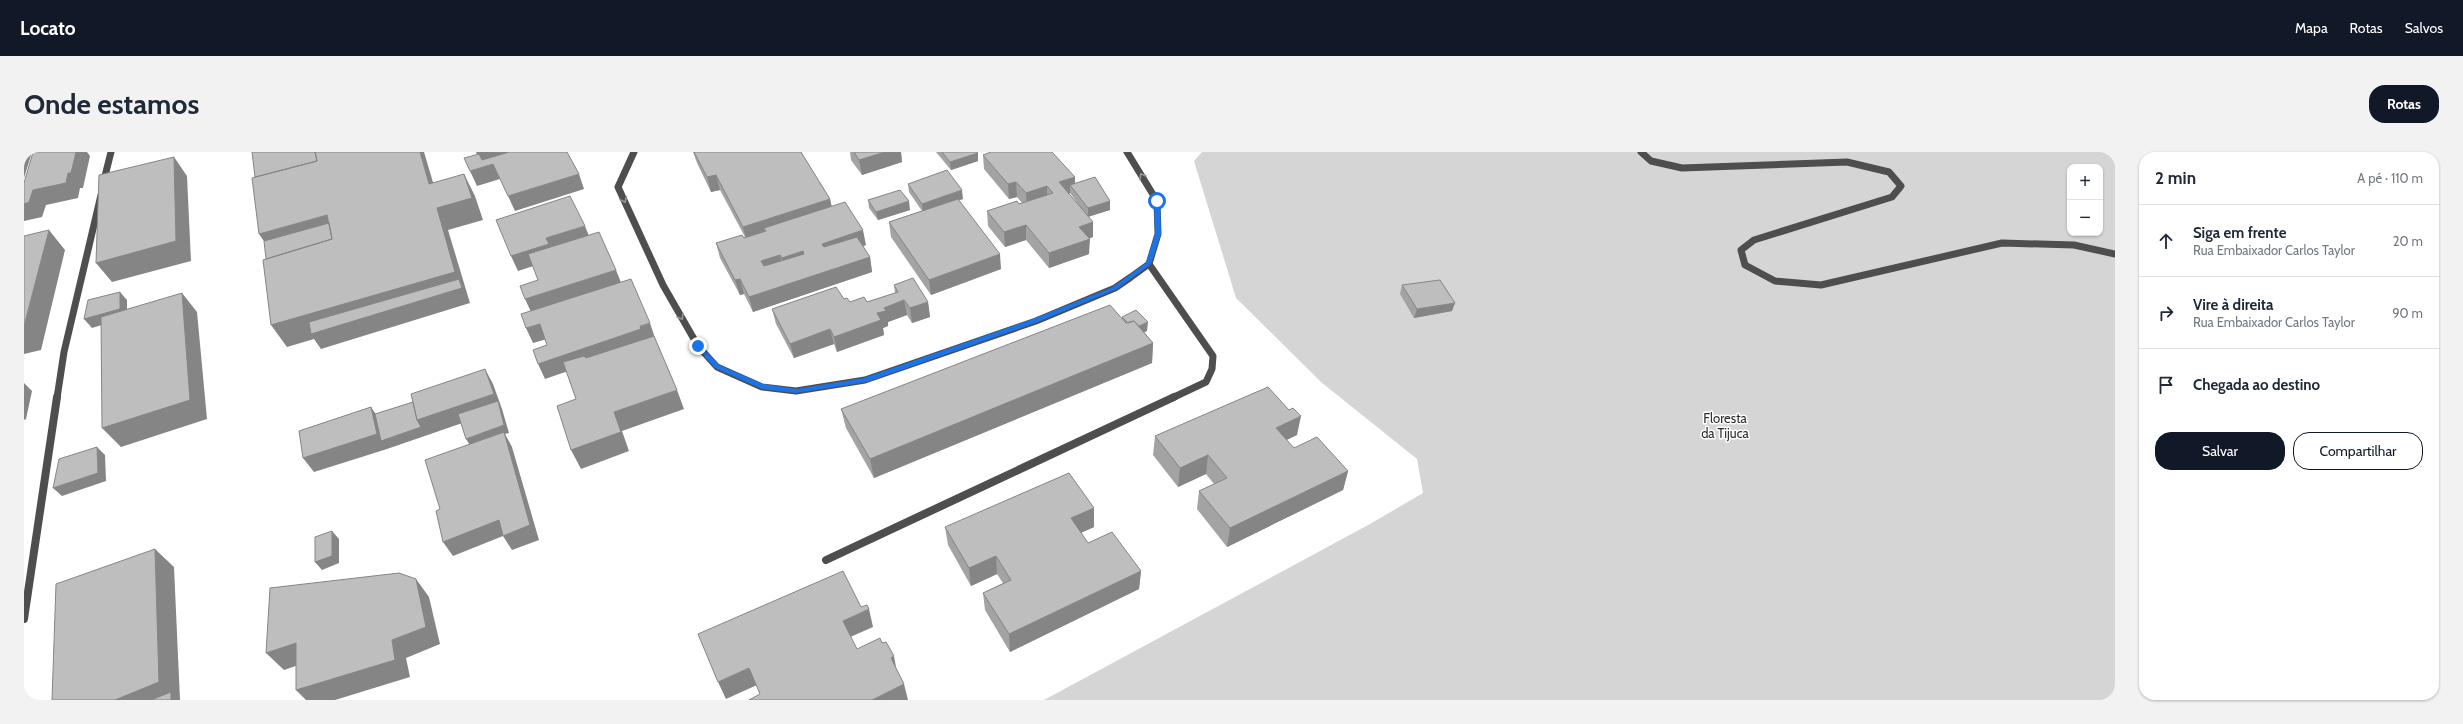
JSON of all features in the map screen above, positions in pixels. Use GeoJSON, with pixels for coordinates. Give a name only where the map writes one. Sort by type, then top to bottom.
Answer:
{"type":"FeatureCollection","features":[{"type":"Feature","properties":{"kind":"street"},"geometry":{"type":"LineString","coordinates":[[24,619],[64,352],[111,152]]}},
{"type":"Feature","properties":{"kind":"street"},"geometry":{"type":"LineString","coordinates":[[634,152],[618,187],[663,285],[698,346],[717,367],[762,387],[796,391],[865,380],[1036,321],[1115,288],[1149,264],[1158,234],[1157,201],[1127,152]]}},
{"type":"Feature","properties":{"kind":"street"},"geometry":{"type":"LineString","coordinates":[[1641,152],[1651,161],[1682,168],[1847,162],[1889,172],[1901,186],[1892,198],[1754,240],[1741,250],[1745,265],[1775,281],[1821,285],[2002,243],[2074,245],[2115,254]]}},
{"type":"Feature","properties":{"kind":"street"},"geometry":{"type":"LineString","coordinates":[[826,560],[1206,382],[1212,369],[1213,356],[1149,264]]}},
{"type":"Feature","properties":{"kind":"green space","name":"Floresta da Tijuca"},"geometry":{"type":"Polygon","coordinates":[[[1202,152],[2115,152],[2115,700],[1044,700],[1370,524],[1423,493],[1417,459],[1321,382],[1236,298],[1194,161],[1202,152]]]}},
{"type":"Feature","properties":{"kind":"building"},"geometry":{"type":"Polygon","coordinates":[[[33,152],[76,152],[71,173],[68,173],[66,183],[33,190],[29,202],[24,204],[24,183],[33,152]]]}},
{"type":"Feature","properties":{"kind":"building"},"geometry":{"type":"Polygon","coordinates":[[[252,152],[315,152],[317,161],[255,177],[252,152]]]}},
{"type":"Feature","properties":{"kind":"building"},"geometry":{"type":"Polygon","coordinates":[[[315,152],[420,152],[429,184],[464,174],[472,198],[437,208],[455,272],[271,325],[263,260],[332,239],[327,215],[259,234],[252,178],[317,161],[315,152]]]}},
{"type":"Feature","properties":{"kind":"building"},"geometry":{"type":"Polygon","coordinates":[[[509,152],[567,152],[579,174],[508,196],[493,164],[470,171],[464,158],[479,154],[482,160],[509,152]]]}},
{"type":"Feature","properties":{"kind":"building"},"geometry":{"type":"Polygon","coordinates":[[[694,152],[801,152],[830,199],[743,227],[716,175],[707,177],[694,152]]]}},
{"type":"Feature","properties":{"kind":"building"},"geometry":{"type":"Polygon","coordinates":[[[854,152],[885,152],[859,160],[854,152]]]}},
{"type":"Feature","properties":{"kind":"building"},"geometry":{"type":"Polygon","coordinates":[[[942,152],[977,152],[978,153],[950,162],[942,152]]]}},
{"type":"Feature","properties":{"kind":"building"},"geometry":{"type":"Polygon","coordinates":[[[991,152],[1052,152],[1075,177],[1059,182],[1093,222],[1079,227],[1090,239],[1049,253],[1026,225],[1004,232],[987,211],[1017,201],[1019,204],[1053,193],[1047,186],[1026,193],[1016,182],[1008,184],[983,155],[991,152]]]}},
{"type":"Feature","properties":{"kind":"building"},"geometry":{"type":"Polygon","coordinates":[[[174,157],[176,241],[96,263],[99,175],[174,157]]]}},
{"type":"Feature","properties":{"kind":"building"},"geometry":{"type":"Polygon","coordinates":[[[947,170],[962,190],[922,204],[908,184],[947,170]]]}},
{"type":"Feature","properties":{"kind":"building"},"geometry":{"type":"Polygon","coordinates":[[[1095,177],[1110,201],[1088,208],[1070,185],[1095,177]]]}},
{"type":"Feature","properties":{"kind":"building"},"geometry":{"type":"Polygon","coordinates":[[[900,190],[909,201],[876,212],[868,200],[900,190]]]}},
{"type":"Feature","properties":{"kind":"building"},"geometry":{"type":"Polygon","coordinates":[[[570,196],[585,226],[546,238],[549,244],[511,256],[496,220],[570,196]]]}},
{"type":"Feature","properties":{"kind":"building"},"geometry":{"type":"Polygon","coordinates":[[[958,199],[1000,254],[929,280],[889,222],[958,199]]]}},
{"type":"Feature","properties":{"kind":"building"},"geometry":{"type":"Polygon","coordinates":[[[845,202],[863,230],[822,244],[824,247],[857,237],[870,257],[749,297],[740,279],[735,280],[716,243],[742,235],[744,238],[766,231],[764,228],[845,202]],[[803,251],[782,258],[780,255],[761,261],[764,266],[804,254],[803,251]]]}},
{"type":"Feature","properties":{"kind":"building"},"geometry":{"type":"Polygon","coordinates":[[[329,223],[332,239],[266,259],[264,241],[329,223]]]}},
{"type":"Feature","properties":{"kind":"building"},"geometry":{"type":"Polygon","coordinates":[[[49,230],[24,326],[24,236],[49,230]]]}},
{"type":"Feature","properties":{"kind":"building"},"geometry":{"type":"Polygon","coordinates":[[[599,232],[616,270],[525,299],[520,286],[538,280],[528,254],[599,232]]]}},
{"type":"Feature","properties":{"kind":"building"},"geometry":{"type":"Polygon","coordinates":[[[913,278],[928,302],[910,308],[904,300],[884,308],[886,311],[877,313],[881,320],[834,337],[830,329],[790,344],[772,309],[836,287],[844,299],[847,298],[850,302],[864,297],[867,302],[898,292],[894,285],[913,278]]]}},
{"type":"Feature","properties":{"kind":"building"},"geometry":{"type":"Polygon","coordinates":[[[459,279],[462,288],[311,334],[309,322],[459,279]]]}},
{"type":"Feature","properties":{"kind":"building"},"geometry":{"type":"Polygon","coordinates":[[[631,279],[650,323],[640,326],[641,329],[538,364],[533,350],[547,345],[540,324],[526,328],[521,314],[631,279]]]}},
{"type":"Feature","properties":{"kind":"building"},"geometry":{"type":"Polygon","coordinates":[[[1440,280],[1455,303],[1417,309],[1402,285],[1440,280]]]}},
{"type":"Feature","properties":{"kind":"building"},"geometry":{"type":"Polygon","coordinates":[[[120,292],[120,309],[84,319],[88,300],[120,292]]]}},
{"type":"Feature","properties":{"kind":"building"},"geometry":{"type":"Polygon","coordinates":[[[182,293],[190,400],[102,428],[101,317],[182,293]]]}},
{"type":"Feature","properties":{"kind":"building"},"geometry":{"type":"Polygon","coordinates":[[[1110,305],[1126,323],[1134,321],[1153,343],[870,459],[841,409],[1110,305]]]}},
{"type":"Feature","properties":{"kind":"building"},"geometry":{"type":"Polygon","coordinates":[[[1136,310],[1148,322],[1139,326],[1134,321],[1128,323],[1122,317],[1136,310]]]}},
{"type":"Feature","properties":{"kind":"building"},"geometry":{"type":"Polygon","coordinates":[[[654,336],[677,390],[614,412],[621,432],[571,450],[557,406],[576,399],[563,362],[584,356],[586,358],[654,336]]]}},
{"type":"Feature","properties":{"kind":"building"},"geometry":{"type":"Polygon","coordinates":[[[485,369],[494,394],[417,420],[411,394],[485,369]]]}},
{"type":"Feature","properties":{"kind":"building"},"geometry":{"type":"Polygon","coordinates":[[[1268,387],[1289,410],[1293,408],[1301,416],[1276,428],[1294,448],[1317,437],[1348,471],[1230,528],[1199,491],[1227,478],[1208,455],[1180,468],[1155,436],[1268,387]]]}},
{"type":"Feature","properties":{"kind":"building"},"geometry":{"type":"Polygon","coordinates":[[[498,401],[504,425],[466,439],[458,414],[498,401]]]}},
{"type":"Feature","properties":{"kind":"building"},"geometry":{"type":"Polygon","coordinates":[[[413,402],[417,420],[421,427],[381,441],[375,414],[413,402]]]}},
{"type":"Feature","properties":{"kind":"building"},"geometry":{"type":"Polygon","coordinates":[[[371,407],[377,434],[303,458],[299,431],[371,407]]]}},
{"type":"Feature","properties":{"kind":"building"},"geometry":{"type":"Polygon","coordinates":[[[504,432],[530,525],[503,536],[499,520],[443,542],[436,511],[440,509],[425,460],[504,432]]]}},
{"type":"Feature","properties":{"kind":"building"},"geometry":{"type":"Polygon","coordinates":[[[97,447],[98,473],[53,488],[59,459],[97,447]]]}},
{"type":"Feature","properties":{"kind":"building"},"geometry":{"type":"Polygon","coordinates":[[[1069,473],[1094,508],[1071,518],[1088,543],[1112,532],[1141,571],[1009,634],[983,593],[1011,580],[996,556],[969,568],[945,527],[1069,473]]]}},
{"type":"Feature","properties":{"kind":"building"},"geometry":{"type":"Polygon","coordinates":[[[332,531],[332,556],[315,562],[315,537],[332,531]]]}},
{"type":"Feature","properties":{"kind":"building"},"geometry":{"type":"Polygon","coordinates":[[[155,549],[159,682],[115,700],[52,700],[56,584],[155,549]]]}},
{"type":"Feature","properties":{"kind":"building"},"geometry":{"type":"Polygon","coordinates":[[[843,571],[861,607],[867,605],[869,609],[843,621],[857,649],[880,638],[882,643],[886,642],[894,656],[891,658],[904,684],[872,700],[749,700],[760,694],[749,668],[718,682],[698,634],[843,571]]]}},
{"type":"Feature","properties":{"kind":"building"},"geometry":{"type":"Polygon","coordinates":[[[399,573],[416,579],[426,627],[392,640],[395,660],[296,690],[296,643],[266,653],[270,588],[399,573]]]}},
{"type":"Feature","properties":{"kind":"building"},"geometry":{"type":"Polygon","coordinates":[[[171,692],[171,700],[151,700],[171,692]]]}},
{"type":"Feature","properties":{"kind":"route"},"geometry":{"type":"LineString","coordinates":[[698,346],[717,367],[762,387],[796,391],[865,380],[1036,321],[1115,288],[1149,264],[1158,234],[1157,201]]}}]}
